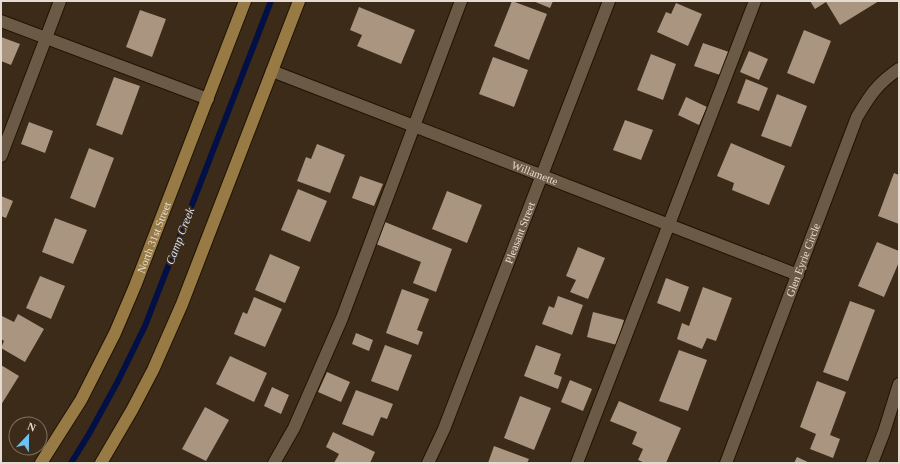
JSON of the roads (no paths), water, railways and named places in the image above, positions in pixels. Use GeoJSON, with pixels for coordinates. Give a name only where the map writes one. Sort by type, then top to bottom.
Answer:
{"type":"FeatureCollection","features":[{"type":"Feature","properties":{"kind":"main road","name":"North 31st Street"},"geometry":{"type":"LineString","coordinates":[[41,463],[80,400],[115,333],[246,1]]}},
{"type":"Feature","properties":{"kind":"main road"},"geometry":{"type":"LineString","coordinates":[[101,463],[153,370],[182,304],[299,1]]}},
{"type":"Feature","properties":{"kind":"street"},"geometry":{"type":"LineString","coordinates":[[1,156],[60,1]]}},
{"type":"Feature","properties":{"kind":"street"},"geometry":{"type":"LineString","coordinates":[[274,463],[294,428],[342,318],[461,1]]}},
{"type":"Feature","properties":{"kind":"street","name":"Pleasant Street"},"geometry":{"type":"LineString","coordinates":[[428,463],[444,429],[609,1]]}},
{"type":"Feature","properties":{"kind":"street"},"geometry":{"type":"LineString","coordinates":[[577,463],[755,1]]}},
{"type":"Feature","properties":{"kind":"street"},"geometry":{"type":"LineString","coordinates":[[1,21],[45,39],[208,99]]}},
{"type":"Feature","properties":{"kind":"street","name":"Glen Eyrie Circle"},"geometry":{"type":"LineString","coordinates":[[726,463],[857,117],[870,95],[885,78],[899,69]]}},
{"type":"Feature","properties":{"kind":"street","name":"Willamette"},"geometry":{"type":"LineString","coordinates":[[272,71],[413,127],[798,275]]}},
{"type":"Feature","properties":{"kind":"street"},"geometry":{"type":"LineString","coordinates":[[872,463],[884,432],[899,384]]}},
{"type":"Feature","properties":{"kind":"waterway","name":"Camp Creek"},"geometry":{"type":"LineString","coordinates":[[71,463],[118,381],[145,326],[271,1]]}}]}
